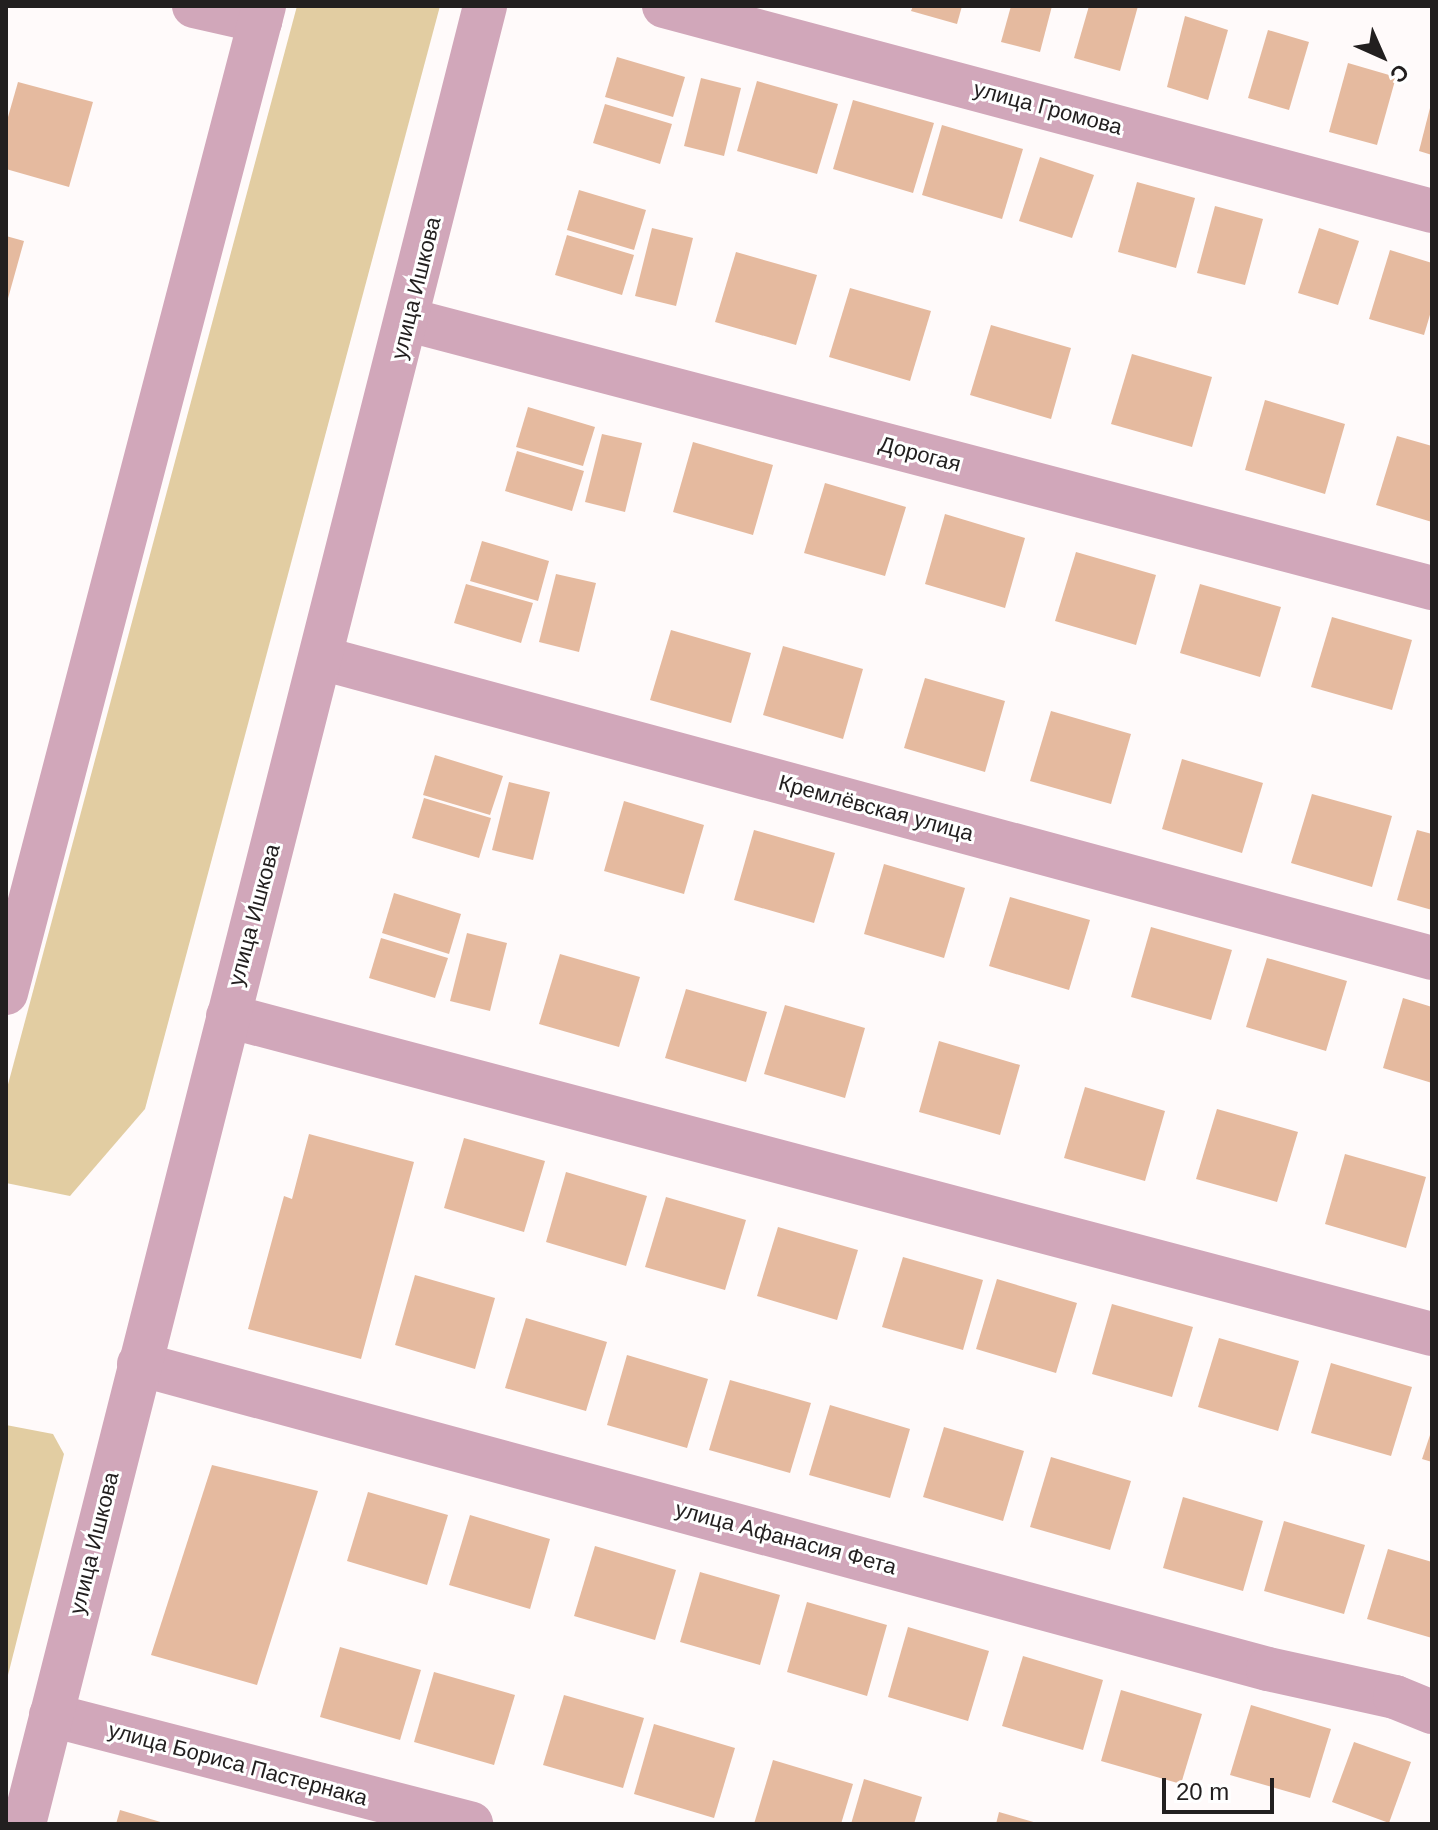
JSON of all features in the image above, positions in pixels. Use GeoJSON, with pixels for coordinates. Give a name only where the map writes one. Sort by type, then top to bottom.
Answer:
{"type":"FeatureCollection","features":[{"type":"Feature","properties":{"kind":"street"},"geometry":{"type":"LineString","coordinates":[[6,993],[262,14],[194,6]]}},
{"type":"Feature","properties":{"kind":"street","name":"улица Ишкова"},"geometry":{"type":"LineString","coordinates":[[24,1824],[228,1016],[409,320],[485,6]]}},
{"type":"Feature","properties":{"kind":"street","name":"улица Громова"},"geometry":{"type":"LineString","coordinates":[[664,6],[1432,211]]}},
{"type":"Feature","properties":{"kind":"street","name":"Дорогая"},"geometry":{"type":"LineString","coordinates":[[409,320],[1432,588]]}},
{"type":"Feature","properties":{"kind":"street","name":"Кремлёвская улица"},"geometry":{"type":"LineString","coordinates":[[321,658],[1432,958]]}},
{"type":"Feature","properties":{"kind":"street"},"geometry":{"type":"LineString","coordinates":[[228,1016],[1432,1334]]}},
{"type":"Feature","properties":{"kind":"street","name":"улица Афанасия Фета"},"geometry":{"type":"LineString","coordinates":[[139,1364],[1268,1669],[1395,1697],[1432,1712]]}},
{"type":"Feature","properties":{"kind":"street","name":"улица Бориса Пастернака"},"geometry":{"type":"LineString","coordinates":[[51,1715],[471,1824]]}},
{"type":"Feature","properties":{"kind":"shaded area"},"geometry":{"type":"Polygon","coordinates":[[[297,6],[440,6],[145,1109],[70,1196],[6,1183],[6,1092],[297,6]]]}},
{"type":"Feature","properties":{"kind":"shaded area"},"geometry":{"type":"Polygon","coordinates":[[[6,1425],[53,1434],[64,1454],[6,1683],[6,1425]]]}},
{"type":"Feature","properties":{"kind":"building"},"geometry":{"type":"Polygon","coordinates":[[[913,6],[962,6],[957,24],[911,11],[913,6]]]}},
{"type":"Feature","properties":{"kind":"building"},"geometry":{"type":"Polygon","coordinates":[[[1011,6],[1052,6],[1040,52],[1001,42],[1011,6]]]}},
{"type":"Feature","properties":{"kind":"building"},"geometry":{"type":"Polygon","coordinates":[[[1089,6],[1138,6],[1120,71],[1074,58],[1089,6]]]}},
{"type":"Feature","properties":{"kind":"building"},"geometry":{"type":"Polygon","coordinates":[[[1185,16],[1228,30],[1208,100],[1167,87],[1185,16]]]}},
{"type":"Feature","properties":{"kind":"building"},"geometry":{"type":"Polygon","coordinates":[[[1268,30],[1309,42],[1289,110],[1248,98],[1268,30]]]}},
{"type":"Feature","properties":{"kind":"building"},"geometry":{"type":"Polygon","coordinates":[[[617,57],[685,77],[673,117],[605,97],[617,57]]]}},
{"type":"Feature","properties":{"kind":"building"},"geometry":{"type":"Polygon","coordinates":[[[1348,63],[1396,77],[1377,145],[1329,132],[1348,63]]]}},
{"type":"Feature","properties":{"kind":"building"},"geometry":{"type":"Polygon","coordinates":[[[701,78],[741,88],[724,156],[684,146],[701,78]]]}},
{"type":"Feature","properties":{"kind":"building"},"geometry":{"type":"Polygon","coordinates":[[[757,81],[838,104],[817,174],[737,151],[757,81]]]}},
{"type":"Feature","properties":{"kind":"building"},"geometry":{"type":"Polygon","coordinates":[[[18,82],[93,102],[69,187],[6,169],[6,124],[18,82]]]}},
{"type":"Feature","properties":{"kind":"building"},"geometry":{"type":"Polygon","coordinates":[[[853,100],[934,123],[913,193],[833,169],[853,100]]]}},
{"type":"Feature","properties":{"kind":"building"},"geometry":{"type":"Polygon","coordinates":[[[605,104],[672,124],[660,164],[593,143],[605,104]]]}},
{"type":"Feature","properties":{"kind":"building"},"geometry":{"type":"Polygon","coordinates":[[[1432,104],[1432,155],[1419,151],[1432,104]]]}},
{"type":"Feature","properties":{"kind":"building"},"geometry":{"type":"Polygon","coordinates":[[[942,125],[1023,149],[1002,219],[922,195],[942,125]]]}},
{"type":"Feature","properties":{"kind":"building"},"geometry":{"type":"Polygon","coordinates":[[[1040,157],[1094,175],[1072,238],[1019,221],[1040,157]]]}},
{"type":"Feature","properties":{"kind":"building"},"geometry":{"type":"Polygon","coordinates":[[[1137,182],[1195,198],[1176,268],[1118,252],[1137,182]]]}},
{"type":"Feature","properties":{"kind":"building"},"geometry":{"type":"Polygon","coordinates":[[[579,190],[646,210],[634,250],[567,230],[579,190]]]}},
{"type":"Feature","properties":{"kind":"building"},"geometry":{"type":"Polygon","coordinates":[[[1215,206],[1263,219],[1245,285],[1197,273],[1215,206]]]}},
{"type":"Feature","properties":{"kind":"building"},"geometry":{"type":"Polygon","coordinates":[[[652,228],[693,238],[676,306],[635,296],[652,228]]]}},
{"type":"Feature","properties":{"kind":"building"},"geometry":{"type":"Polygon","coordinates":[[[1319,228],[1359,241],[1338,305],[1298,293],[1319,228]]]}},
{"type":"Feature","properties":{"kind":"building"},"geometry":{"type":"Polygon","coordinates":[[[567,235],[634,255],[622,295],[555,275],[567,235]]]}},
{"type":"Feature","properties":{"kind":"building"},"geometry":{"type":"Polygon","coordinates":[[[6,236],[24,241],[7,302],[6,302],[6,236]]]}},
{"type":"Feature","properties":{"kind":"building"},"geometry":{"type":"Polygon","coordinates":[[[1390,250],[1432,263],[1432,308],[1424,335],[1369,319],[1390,250]]]}},
{"type":"Feature","properties":{"kind":"building"},"geometry":{"type":"Polygon","coordinates":[[[736,252],[817,275],[796,345],[715,322],[736,252]]]}},
{"type":"Feature","properties":{"kind":"building"},"geometry":{"type":"Polygon","coordinates":[[[850,288],[931,311],[910,381],[829,357],[850,288]]]}},
{"type":"Feature","properties":{"kind":"building"},"geometry":{"type":"Polygon","coordinates":[[[991,325],[1071,348],[1051,419],[970,395],[991,325]]]}},
{"type":"Feature","properties":{"kind":"building"},"geometry":{"type":"Polygon","coordinates":[[[1132,354],[1212,377],[1192,447],[1111,424],[1132,354]]]}},
{"type":"Feature","properties":{"kind":"building"},"geometry":{"type":"Polygon","coordinates":[[[1265,400],[1345,424],[1325,494],[1245,470],[1265,400]]]}},
{"type":"Feature","properties":{"kind":"building"},"geometry":{"type":"Polygon","coordinates":[[[528,407],[595,427],[583,466],[516,447],[528,407]]]}},
{"type":"Feature","properties":{"kind":"building"},"geometry":{"type":"Polygon","coordinates":[[[602,434],[642,443],[625,512],[585,502],[602,434]]]}},
{"type":"Feature","properties":{"kind":"building"},"geometry":{"type":"Polygon","coordinates":[[[1397,436],[1432,446],[1432,522],[1376,505],[1397,436]]]}},
{"type":"Feature","properties":{"kind":"building"},"geometry":{"type":"Polygon","coordinates":[[[693,442],[773,465],[753,535],[673,512],[693,442]]]}},
{"type":"Feature","properties":{"kind":"building"},"geometry":{"type":"Polygon","coordinates":[[[517,451],[584,471],[572,511],[505,491],[517,451]]]}},
{"type":"Feature","properties":{"kind":"building"},"geometry":{"type":"Polygon","coordinates":[[[825,483],[906,507],[885,576],[804,553],[825,483]]]}},
{"type":"Feature","properties":{"kind":"building"},"geometry":{"type":"Polygon","coordinates":[[[945,514],[1025,538],[1005,608],[925,584],[945,514]]]}},
{"type":"Feature","properties":{"kind":"building"},"geometry":{"type":"Polygon","coordinates":[[[482,541],[549,561],[538,601],[470,581],[482,541]]]}},
{"type":"Feature","properties":{"kind":"building"},"geometry":{"type":"Polygon","coordinates":[[[1076,552],[1156,575],[1136,645],[1055,621],[1076,552]]]}},
{"type":"Feature","properties":{"kind":"building"},"geometry":{"type":"Polygon","coordinates":[[[556,574],[596,583],[579,652],[539,642],[556,574]]]}},
{"type":"Feature","properties":{"kind":"building"},"geometry":{"type":"Polygon","coordinates":[[[466,584],[533,603],[521,643],[454,623],[466,584]]]}},
{"type":"Feature","properties":{"kind":"building"},"geometry":{"type":"Polygon","coordinates":[[[1200,584],[1281,607],[1260,677],[1180,653],[1200,584]]]}},
{"type":"Feature","properties":{"kind":"building"},"geometry":{"type":"Polygon","coordinates":[[[1332,617],[1412,640],[1392,710],[1311,687],[1332,617]]]}},
{"type":"Feature","properties":{"kind":"building"},"geometry":{"type":"Polygon","coordinates":[[[671,630],[751,653],[731,723],[650,700],[671,630]]]}},
{"type":"Feature","properties":{"kind":"building"},"geometry":{"type":"Polygon","coordinates":[[[783,646],[863,669],[843,739],[763,715],[783,646]]]}},
{"type":"Feature","properties":{"kind":"building"},"geometry":{"type":"Polygon","coordinates":[[[925,678],[1005,701],[985,772],[904,748],[925,678]]]}},
{"type":"Feature","properties":{"kind":"building"},"geometry":{"type":"Polygon","coordinates":[[[1051,711],[1131,734],[1111,804],[1030,781],[1051,711]]]}},
{"type":"Feature","properties":{"kind":"building"},"geometry":{"type":"Polygon","coordinates":[[[435,755],[503,776],[490,815],[423,795],[435,755]]]}},
{"type":"Feature","properties":{"kind":"building"},"geometry":{"type":"Polygon","coordinates":[[[1182,759],[1263,783],[1242,853],[1162,829],[1182,759]]]}},
{"type":"Feature","properties":{"kind":"building"},"geometry":{"type":"Polygon","coordinates":[[[509,782],[550,792],[533,860],[492,850],[509,782]]]}},
{"type":"Feature","properties":{"kind":"building"},"geometry":{"type":"Polygon","coordinates":[[[1312,794],[1392,816],[1372,887],[1291,863],[1312,794]]]}},
{"type":"Feature","properties":{"kind":"building"},"geometry":{"type":"Polygon","coordinates":[[[424,798],[491,818],[479,858],[412,838],[424,798]]]}},
{"type":"Feature","properties":{"kind":"building"},"geometry":{"type":"Polygon","coordinates":[[[624,801],[704,825],[684,894],[604,871],[624,801]]]}},
{"type":"Feature","properties":{"kind":"building"},"geometry":{"type":"Polygon","coordinates":[[[754,830],[835,853],[814,923],[734,900],[754,830]]]}},
{"type":"Feature","properties":{"kind":"building"},"geometry":{"type":"Polygon","coordinates":[[[1417,830],[1432,834],[1432,910],[1397,900],[1417,830]]]}},
{"type":"Feature","properties":{"kind":"building"},"geometry":{"type":"Polygon","coordinates":[[[884,864],[965,888],[944,958],[864,934],[884,864]]]}},
{"type":"Feature","properties":{"kind":"building"},"geometry":{"type":"Polygon","coordinates":[[[394,893],[461,914],[449,954],[382,933],[394,893]]]}},
{"type":"Feature","properties":{"kind":"building"},"geometry":{"type":"Polygon","coordinates":[[[1010,897],[1090,920],[1069,990],[989,966],[1010,897]]]}},
{"type":"Feature","properties":{"kind":"building"},"geometry":{"type":"Polygon","coordinates":[[[1151,927],[1232,950],[1211,1020],[1131,997],[1151,927]]]}},
{"type":"Feature","properties":{"kind":"building"},"geometry":{"type":"Polygon","coordinates":[[[467,933],[507,943],[490,1011],[450,1001],[467,933]]]}},
{"type":"Feature","properties":{"kind":"building"},"geometry":{"type":"Polygon","coordinates":[[[381,938],[448,958],[435,998],[369,978],[381,938]]]}},
{"type":"Feature","properties":{"kind":"building"},"geometry":{"type":"Polygon","coordinates":[[[560,954],[640,977],[619,1047],[539,1024],[560,954]]]}},
{"type":"Feature","properties":{"kind":"building"},"geometry":{"type":"Polygon","coordinates":[[[1267,958],[1347,981],[1326,1051],[1246,1027],[1267,958]]]}},
{"type":"Feature","properties":{"kind":"building"},"geometry":{"type":"Polygon","coordinates":[[[686,989],[767,1012],[746,1082],[665,1058],[686,989]]]}},
{"type":"Feature","properties":{"kind":"building"},"geometry":{"type":"Polygon","coordinates":[[[1403,998],[1432,1007],[1432,1083],[1383,1068],[1403,998]]]}},
{"type":"Feature","properties":{"kind":"building"},"geometry":{"type":"Polygon","coordinates":[[[785,1005],[865,1028],[845,1098],[764,1074],[785,1005]]]}},
{"type":"Feature","properties":{"kind":"building"},"geometry":{"type":"Polygon","coordinates":[[[939,1041],[1020,1065],[1000,1135],[919,1112],[939,1041]]]}},
{"type":"Feature","properties":{"kind":"building"},"geometry":{"type":"Polygon","coordinates":[[[1085,1087],[1165,1111],[1145,1181],[1064,1158],[1085,1087]]]}},
{"type":"Feature","properties":{"kind":"building"},"geometry":{"type":"Polygon","coordinates":[[[1217,1109],[1298,1132],[1277,1202],[1196,1179],[1217,1109]]]}},
{"type":"Feature","properties":{"kind":"building"},"geometry":{"type":"Polygon","coordinates":[[[309,1134],[414,1162],[361,1359],[248,1329],[284,1196],[292,1199],[309,1134]]]}},
{"type":"Feature","properties":{"kind":"building"},"geometry":{"type":"Polygon","coordinates":[[[464,1138],[545,1161],[524,1232],[444,1208],[464,1138]]]}},
{"type":"Feature","properties":{"kind":"building"},"geometry":{"type":"Polygon","coordinates":[[[1345,1154],[1426,1177],[1406,1248],[1325,1224],[1345,1154]]]}},
{"type":"Feature","properties":{"kind":"building"},"geometry":{"type":"Polygon","coordinates":[[[566,1172],[647,1196],[626,1266],[546,1242],[566,1172]]]}},
{"type":"Feature","properties":{"kind":"building"},"geometry":{"type":"Polygon","coordinates":[[[666,1197],[746,1220],[725,1290],[645,1267],[666,1197]]]}},
{"type":"Feature","properties":{"kind":"building"},"geometry":{"type":"Polygon","coordinates":[[[778,1227],[858,1250],[837,1320],[757,1296],[778,1227]]]}},
{"type":"Feature","properties":{"kind":"building"},"geometry":{"type":"Polygon","coordinates":[[[903,1257],[983,1280],[963,1350],[882,1327],[903,1257]]]}},
{"type":"Feature","properties":{"kind":"building"},"geometry":{"type":"Polygon","coordinates":[[[415,1275],[495,1298],[475,1369],[395,1345],[415,1275]]]}},
{"type":"Feature","properties":{"kind":"building"},"geometry":{"type":"Polygon","coordinates":[[[997,1279],[1077,1303],[1056,1373],[976,1349],[997,1279]]]}},
{"type":"Feature","properties":{"kind":"building"},"geometry":{"type":"Polygon","coordinates":[[[1112,1304],[1193,1327],[1172,1397],[1092,1374],[1112,1304]]]}},
{"type":"Feature","properties":{"kind":"building"},"geometry":{"type":"Polygon","coordinates":[[[526,1318],[607,1342],[586,1411],[505,1388],[526,1318]]]}},
{"type":"Feature","properties":{"kind":"building"},"geometry":{"type":"Polygon","coordinates":[[[1219,1338],[1299,1361],[1278,1431],[1198,1407],[1219,1338]]]}},
{"type":"Feature","properties":{"kind":"building"},"geometry":{"type":"Polygon","coordinates":[[[627,1355],[708,1379],[687,1448],[607,1425],[627,1355]]]}},
{"type":"Feature","properties":{"kind":"building"},"geometry":{"type":"Polygon","coordinates":[[[1331,1363],[1412,1387],[1391,1456],[1311,1433],[1331,1363]]]}},
{"type":"Feature","properties":{"kind":"building"},"geometry":{"type":"Polygon","coordinates":[[[730,1380],[811,1403],[790,1473],[709,1450],[730,1380]]]}},
{"type":"Feature","properties":{"kind":"building"},"geometry":{"type":"Polygon","coordinates":[[[830,1405],[910,1429],[890,1498],[809,1475],[830,1405]]]}},
{"type":"Feature","properties":{"kind":"building"},"geometry":{"type":"Polygon","coordinates":[[[944,1427],[1024,1451],[1003,1521],[923,1497],[944,1427]]]}},
{"type":"Feature","properties":{"kind":"building"},"geometry":{"type":"Polygon","coordinates":[[[1432,1429],[1432,1462],[1422,1459],[1432,1429]]]}},
{"type":"Feature","properties":{"kind":"building"},"geometry":{"type":"Polygon","coordinates":[[[1051,1457],[1131,1481],[1110,1550],[1030,1527],[1051,1457]]]}},
{"type":"Feature","properties":{"kind":"building"},"geometry":{"type":"Polygon","coordinates":[[[212,1465],[318,1491],[257,1685],[151,1655],[212,1465]]]}},
{"type":"Feature","properties":{"kind":"building"},"geometry":{"type":"Polygon","coordinates":[[[368,1492],[448,1515],[427,1585],[347,1561],[368,1492]]]}},
{"type":"Feature","properties":{"kind":"building"},"geometry":{"type":"Polygon","coordinates":[[[1183,1497],[1263,1521],[1243,1591],[1163,1568],[1183,1497]]]}},
{"type":"Feature","properties":{"kind":"building"},"geometry":{"type":"Polygon","coordinates":[[[470,1515],[550,1539],[530,1609],[449,1585],[470,1515]]]}},
{"type":"Feature","properties":{"kind":"building"},"geometry":{"type":"Polygon","coordinates":[[[1284,1521],[1365,1545],[1344,1614],[1264,1591],[1284,1521]]]}},
{"type":"Feature","properties":{"kind":"building"},"geometry":{"type":"Polygon","coordinates":[[[595,1546],[676,1570],[655,1640],[574,1616],[595,1546]]]}},
{"type":"Feature","properties":{"kind":"building"},"geometry":{"type":"Polygon","coordinates":[[[1388,1549],[1432,1562],[1432,1638],[1367,1619],[1388,1549]]]}},
{"type":"Feature","properties":{"kind":"building"},"geometry":{"type":"Polygon","coordinates":[[[700,1572],[780,1595],[760,1665],[680,1642],[700,1572]]]}},
{"type":"Feature","properties":{"kind":"building"},"geometry":{"type":"Polygon","coordinates":[[[807,1602],[887,1625],[867,1696],[787,1672],[807,1602]]]}},
{"type":"Feature","properties":{"kind":"building"},"geometry":{"type":"Polygon","coordinates":[[[908,1627],[989,1651],[968,1721],[888,1697],[908,1627]]]}},
{"type":"Feature","properties":{"kind":"building"},"geometry":{"type":"Polygon","coordinates":[[[340,1647],[421,1670],[400,1740],[320,1717],[340,1647]]]}},
{"type":"Feature","properties":{"kind":"building"},"geometry":{"type":"Polygon","coordinates":[[[1023,1656],[1103,1680],[1083,1750],[1002,1726],[1023,1656]]]}},
{"type":"Feature","properties":{"kind":"building"},"geometry":{"type":"Polygon","coordinates":[[[434,1672],[515,1695],[494,1765],[414,1742],[434,1672]]]}},
{"type":"Feature","properties":{"kind":"building"},"geometry":{"type":"Polygon","coordinates":[[[1121,1690],[1202,1714],[1181,1784],[1101,1761],[1121,1690]]]}},
{"type":"Feature","properties":{"kind":"building"},"geometry":{"type":"Polygon","coordinates":[[[564,1695],[644,1718],[623,1788],[543,1765],[564,1695]]]}},
{"type":"Feature","properties":{"kind":"building"},"geometry":{"type":"Polygon","coordinates":[[[1251,1705],[1331,1729],[1310,1798],[1230,1775],[1251,1705]]]}},
{"type":"Feature","properties":{"kind":"building"},"geometry":{"type":"Polygon","coordinates":[[[654,1724],[735,1748],[714,1818],[634,1794],[654,1724]]]}},
{"type":"Feature","properties":{"kind":"building"},"geometry":{"type":"Polygon","coordinates":[[[1354,1742],[1411,1762],[1389,1823],[1332,1802],[1354,1742]]]}},
{"type":"Feature","properties":{"kind":"building"},"geometry":{"type":"Polygon","coordinates":[[[773,1760],[853,1784],[841,1824],[754,1824],[773,1760]]]}},
{"type":"Feature","properties":{"kind":"building"},"geometry":{"type":"Polygon","coordinates":[[[864,1779],[922,1797],[914,1824],[851,1824],[864,1779]]]}},
{"type":"Feature","properties":{"kind":"building"},"geometry":{"type":"Polygon","coordinates":[[[120,1810],[164,1823],[116,1824],[120,1810]]]}},
{"type":"Feature","properties":{"kind":"building"},"geometry":{"type":"Polygon","coordinates":[[[999,1812],[1037,1823],[1037,1824],[996,1824],[999,1812]]]}}]}
